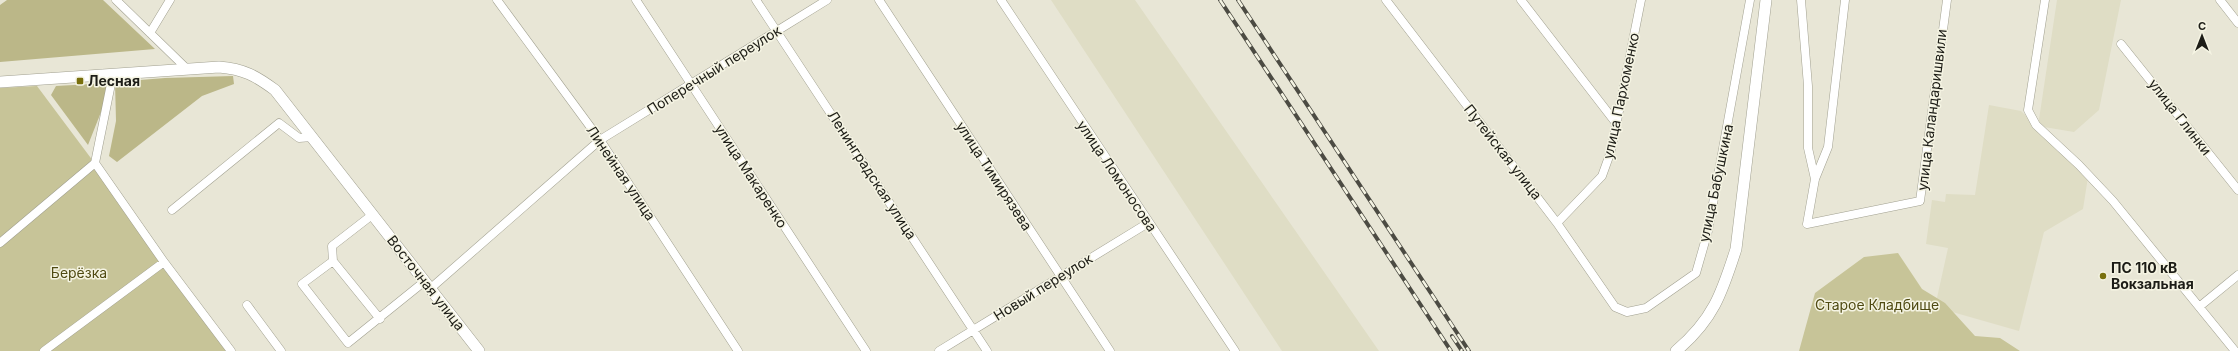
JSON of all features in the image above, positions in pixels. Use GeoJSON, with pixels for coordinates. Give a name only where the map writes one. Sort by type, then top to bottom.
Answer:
{"type":"FeatureCollection","features":[{"type":"Feature","properties":{"kind":"street"},"geometry":{"type":"LineString","coordinates":[[116,0],[186,68]]}},
{"type":"Feature","properties":{"kind":"street"},"geometry":{"type":"LineString","coordinates":[[150,33],[170,0]]}},
{"type":"Feature","properties":{"kind":"street","name":"Линейная улица"},"geometry":{"type":"LineString","coordinates":[[497,0],[600,140],[738,351]]}},
{"type":"Feature","properties":{"kind":"street","name":"улица Макаренко"},"geometry":{"type":"LineString","coordinates":[[636,0],[866,351]]}},
{"type":"Feature","properties":{"kind":"street","name":"Ленинградская улица"},"geometry":{"type":"LineString","coordinates":[[756,0],[987,351]]}},
{"type":"Feature","properties":{"kind":"street","name":"Поперечный переулок"},"geometry":{"type":"LineString","coordinates":[[333,260],[302,284],[348,343],[428,284],[600,140],[827,0]]}},
{"type":"Feature","properties":{"kind":"street","name":"улица Тимирязева"},"geometry":{"type":"LineString","coordinates":[[879,0],[1110,351]]}},
{"type":"Feature","properties":{"kind":"street","name":"улица Ломоносова"},"geometry":{"type":"LineString","coordinates":[[1000,0],[1235,351]]}},
{"type":"Feature","properties":{"kind":"street","name":"Путейская улица"},"geometry":{"type":"LineString","coordinates":[[1386,0],[1557,223],[1615,307]]}},
{"type":"Feature","properties":{"kind":"street"},"geometry":{"type":"LineString","coordinates":[[1521,0],[1616,123]]}},
{"type":"Feature","properties":{"kind":"street","name":"улица Пархоменко"},"geometry":{"type":"LineString","coordinates":[[1557,223],[1602,176],[1611,152],[1641,0]]}},
{"type":"Feature","properties":{"kind":"street","name":"улица Бабушкина"},"geometry":{"type":"LineString","coordinates":[[1615,307],[1627,312],[1646,308],[1696,273],[1710,223],[1749,0]]}},
{"type":"Feature","properties":{"kind":"street"},"geometry":{"type":"LineString","coordinates":[[1676,351],[1709,317],[1726,280],[1736,249],[1766,0]]}},
{"type":"Feature","properties":{"kind":"street"},"geometry":{"type":"LineString","coordinates":[[1801,0],[1808,86],[1808,148],[1815,179]]}},
{"type":"Feature","properties":{"kind":"street"},"geometry":{"type":"LineString","coordinates":[[1815,179],[1828,147],[1845,0]]}},
{"type":"Feature","properties":{"kind":"street","name":"улица Каландаришвили"},"geometry":{"type":"LineString","coordinates":[[1815,179],[1807,224],[1920,201],[1947,0]]}},
{"type":"Feature","properties":{"kind":"street"},"geometry":{"type":"LineString","coordinates":[[2046,0],[2028,110],[2036,125],[2079,165],[2113,201],[2235,351]]}},
{"type":"Feature","properties":{"kind":"street"},"geometry":{"type":"LineString","coordinates":[[2220,0],[2238,23]]}},
{"type":"Feature","properties":{"kind":"street","name":"улица Глинки"},"geometry":{"type":"LineString","coordinates":[[2122,44],[2238,190]]}},
{"type":"Feature","properties":{"kind":"street","name":"Восточная улица"},"geometry":{"type":"LineString","coordinates":[[0,82],[186,68],[239,69],[258,77],[275,90],[479,351]]}},
{"type":"Feature","properties":{"kind":"street"},"geometry":{"type":"LineString","coordinates":[[0,243],[95,163],[113,74]]}},
{"type":"Feature","properties":{"kind":"street"},"geometry":{"type":"LineString","coordinates":[[172,210],[279,123],[299,138],[312,137]]}},
{"type":"Feature","properties":{"kind":"street"},"geometry":{"type":"LineString","coordinates":[[95,163],[164,262],[231,351]]}},
{"type":"Feature","properties":{"kind":"street"},"geometry":{"type":"LineString","coordinates":[[372,214],[332,246],[333,260],[380,319]]}},
{"type":"Feature","properties":{"kind":"street","name":"Новый переулок"},"geometry":{"type":"LineString","coordinates":[[939,351],[1148,223]]}},
{"type":"Feature","properties":{"kind":"street"},"geometry":{"type":"LineString","coordinates":[[44,351],[164,262]]}},
{"type":"Feature","properties":{"kind":"street"},"geometry":{"type":"LineString","coordinates":[[2199,307],[2238,275]]}},
{"type":"Feature","properties":{"kind":"street"},"geometry":{"type":"LineString","coordinates":[[247,305],[281,351]]}},
{"type":"Feature","properties":{"kind":"shaded area"},"geometry":{"type":"Polygon","coordinates":[[[7,0],[103,0],[155,49],[0,62],[0,5],[7,0]]]}},
{"type":"Feature","properties":{"kind":"shaded area"},"geometry":{"type":"Polygon","coordinates":[[[1051,0],[1135,0],[1379,351],[1282,351],[1051,0]]]}},
{"type":"Feature","properties":{"kind":"shaded area"},"geometry":{"type":"Polygon","coordinates":[[[2057,0],[2121,0],[2099,110],[2074,132],[2038,126],[2057,0]]]}},
{"type":"Feature","properties":{"kind":"shaded area"},"geometry":{"type":"Polygon","coordinates":[[[233,76],[234,84],[202,96],[117,162],[109,156],[116,121],[115,82],[165,78],[233,76]]]}},
{"type":"Feature","properties":{"kind":"shaded area"},"geometry":{"type":"Polygon","coordinates":[[[109,83],[105,102],[88,145],[51,95],[56,86],[109,83]]]}},
{"type":"Feature","properties":{"kind":"shaded area"},"geometry":{"type":"Polygon","coordinates":[[[1989,105],[2021,111],[2088,177],[2083,209],[2044,232],[2019,331],[1935,307],[1948,248],[1926,244],[1932,200],[1945,202],[1946,194],[1975,195],[1989,105]]]}},
{"type":"Feature","properties":{"kind":"green space","name":"Берёзка"},"geometry":{"type":"Polygon","coordinates":[[[37,86],[235,351],[0,351],[0,88],[37,86]]]}},
{"type":"Feature","properties":{"kind":"green space","name":"Старое Кладбище"},"geometry":{"type":"Polygon","coordinates":[[[1898,253],[1922,289],[1945,303],[1975,336],[2000,338],[2020,351],[1799,351],[1815,293],[1864,257],[1898,253]]]}},
{"type":"Feature","properties":{"kind":"railway"},"geometry":{"type":"LineString","coordinates":[[1220,0],[1451,351]]}},
{"type":"Feature","properties":{"kind":"railway"},"geometry":{"type":"LineString","coordinates":[[1238,0],[1469,351]]}},
{"type":"Feature","properties":{"kind":"railway"},"geometry":{"type":"LineString","coordinates":[[1452,336],[1462,351]]}},
{"type":"Feature","properties":{"kind":"place","name":"Лесная"},"geometry":{"type":"Point","coordinates":[80,81]}},
{"type":"Feature","properties":{"kind":"place","name":"ПС 110 кВ Вокзальная"},"geometry":{"type":"Point","coordinates":[2103,276]}}]}
